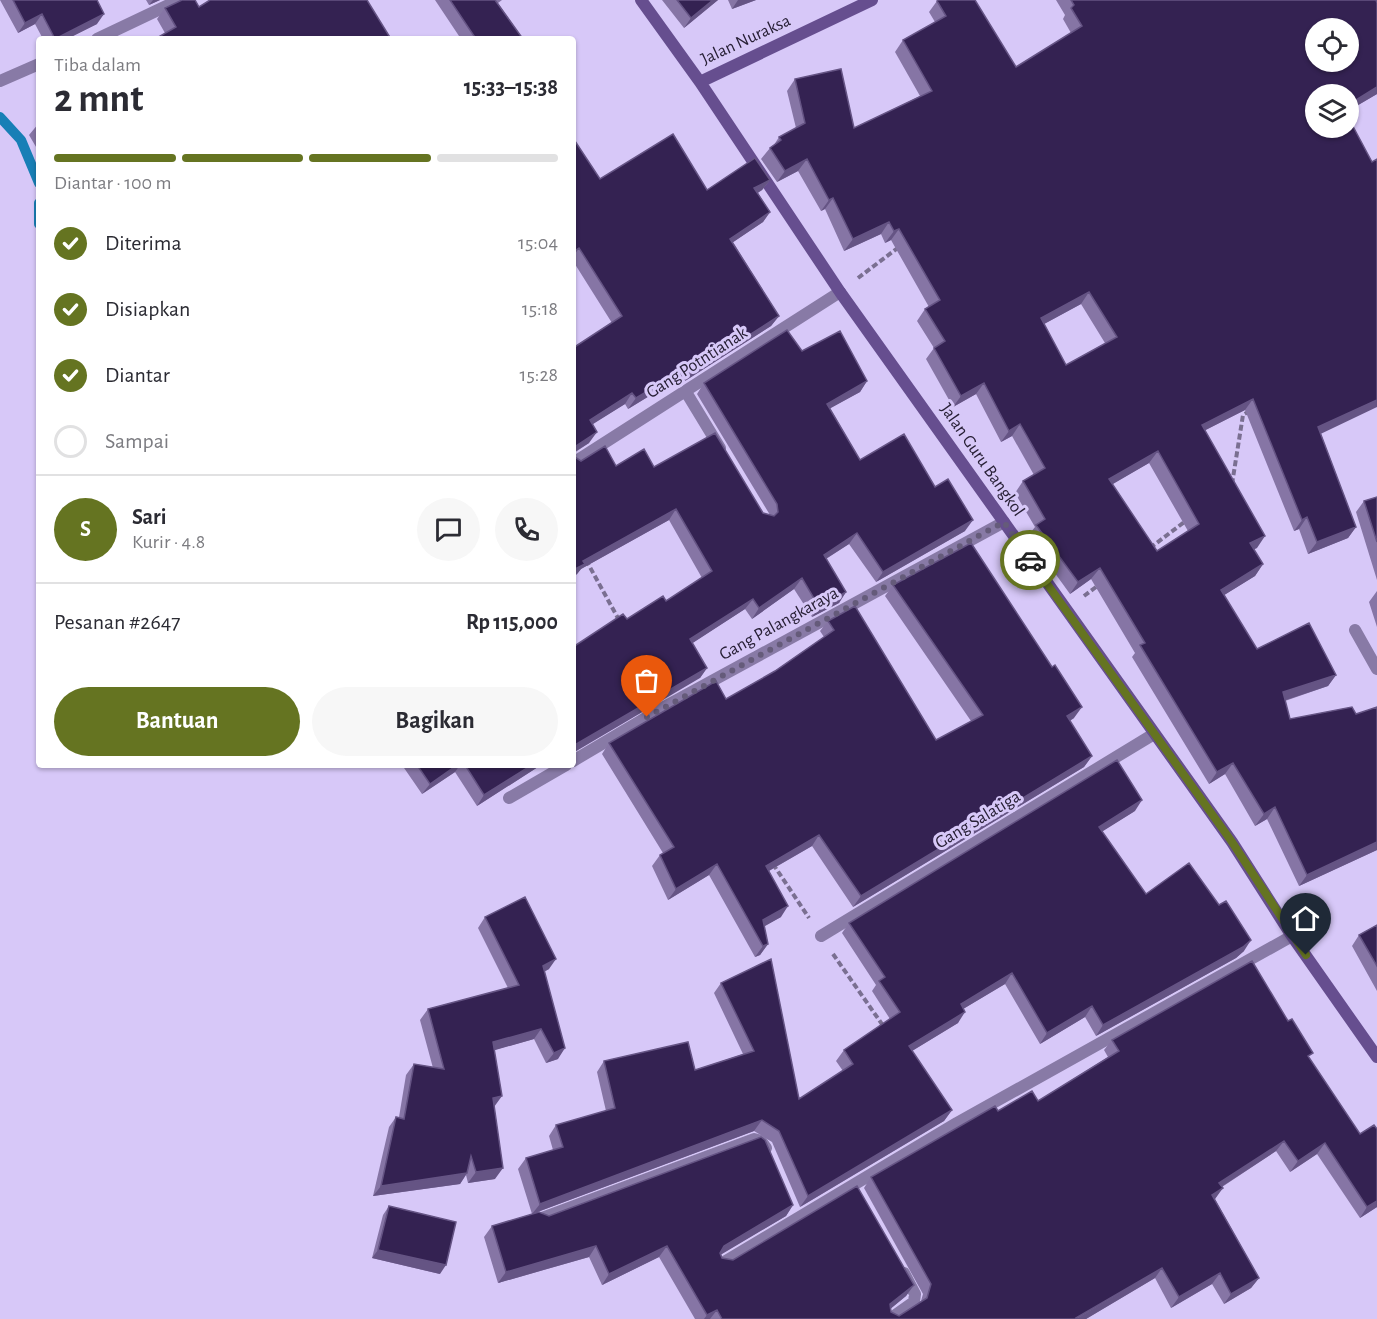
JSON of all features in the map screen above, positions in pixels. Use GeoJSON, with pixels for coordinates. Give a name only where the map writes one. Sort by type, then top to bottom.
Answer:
{"type":"FeatureCollection","features":[{"type":"Feature","properties":{"kind":"street"},"geometry":{"type":"LineString","coordinates":[[103,36],[179,0]]}},
{"type":"Feature","properties":{"kind":"street","name":"Jalan Guru Bangkol"},"geometry":{"type":"LineString","coordinates":[[641,0],[700,82],[840,292],[1064,610],[1232,842],[1292,936],[1377,1058]]}},
{"type":"Feature","properties":{"kind":"street","name":"Jalan Nuraksa"},"geometry":{"type":"LineString","coordinates":[[700,82],[872,0]]}},
{"type":"Feature","properties":{"kind":"street"},"geometry":{"type":"LineString","coordinates":[[0,81],[36,65]]}},
{"type":"Feature","properties":{"kind":"street","name":"Gang Potntianak"},"geometry":{"type":"LineString","coordinates":[[576,461],[840,292]]}},
{"type":"Feature","properties":{"kind":"street"},"geometry":{"type":"LineString","coordinates":[[686,392],[727,460]]}},
{"type":"Feature","properties":{"kind":"street","name":"Gang Palangkaraya"},"geometry":{"type":"LineString","coordinates":[[576,759],[676,701],[1004,522]]}},
{"type":"Feature","properties":{"kind":"street"},"geometry":{"type":"LineString","coordinates":[[1355,630],[1377,669]]}},
{"type":"Feature","properties":{"kind":"street","name":"Gang Salatiga"},"geometry":{"type":"LineString","coordinates":[[821,936],[1154,734]]}},
{"type":"Feature","properties":{"kind":"street"},"geometry":{"type":"LineString","coordinates":[[509,798],[561,768]]}},
{"type":"Feature","properties":{"kind":"street"},"geometry":{"type":"LineString","coordinates":[[721,1264],[794,1213],[855,1189],[1292,936]]}},
{"type":"Feature","properties":{"kind":"street"},"geometry":{"type":"LineString","coordinates":[[539,1220],[754,1139],[761,1141],[769,1155]]}},
{"type":"Feature","properties":{"kind":"street"},"geometry":{"type":"LineString","coordinates":[[890,1319],[914,1302],[912,1286],[900,1265]]}},
{"type":"Feature","properties":{"kind":"path"},"geometry":{"type":"LineString","coordinates":[[840,292],[908,242]]}},
{"type":"Feature","properties":{"kind":"path"},"geometry":{"type":"LineString","coordinates":[[1231,487],[1243,415],[1253,410]]}},
{"type":"Feature","properties":{"kind":"path"},"geometry":{"type":"LineString","coordinates":[[1140,555],[1195,514]]}},
{"type":"Feature","properties":{"kind":"path"},"geometry":{"type":"LineString","coordinates":[[584,556],[622,626]]}},
{"type":"Feature","properties":{"kind":"path"},"geometry":{"type":"LineString","coordinates":[[1064,610],[1104,582]]}},
{"type":"Feature","properties":{"kind":"path"},"geometry":{"type":"LineString","coordinates":[[770,860],[887,1032]]}},
{"type":"Feature","properties":{"kind":"building"},"geometry":{"type":"Polygon","coordinates":[[[13,0],[97,0],[104,14],[61,36],[53,36],[42,14],[25,23],[13,0]]]}},
{"type":"Feature","properties":{"kind":"building"},"geometry":{"type":"Polygon","coordinates":[[[182,0],[195,0],[199,7],[210,0],[367,0],[389,36],[160,36],[176,27],[165,8],[182,0]]]}},
{"type":"Feature","properties":{"kind":"building"},"geometry":{"type":"Polygon","coordinates":[[[450,0],[495,0],[521,36],[474,36],[450,0]]]}},
{"type":"Feature","properties":{"kind":"building"},"geometry":{"type":"Polygon","coordinates":[[[677,0],[713,0],[691,18],[677,0]]]}},
{"type":"Feature","properties":{"kind":"building"},"geometry":{"type":"Polygon","coordinates":[[[938,0],[975,0],[1016,67],[1082,26],[1071,8],[1074,5],[1071,0],[1376,0],[1377,87],[1359,98],[1359,84],[1305,84],[1305,138],[1359,138],[1372,162],[1377,159],[1377,400],[1318,427],[1356,527],[1317,542],[1307,517],[1302,520],[1253,399],[1202,425],[1265,536],[1250,543],[1263,564],[1221,590],[1257,649],[1309,623],[1336,675],[1283,692],[1290,719],[1352,707],[1356,714],[1377,707],[1377,842],[1307,875],[1275,807],[1264,814],[1233,763],[1217,772],[1140,645],[1145,643],[1100,568],[1078,582],[1036,525],[1045,519],[1023,481],[1045,468],[1020,424],[1009,431],[984,383],[961,396],[934,348],[945,341],[925,309],[940,300],[899,229],[894,231],[889,222],[853,239],[833,198],[829,200],[807,159],[785,171],[770,148],[781,140],[779,137],[805,123],[795,79],[841,69],[854,128],[932,91],[903,40],[946,16],[938,0]],[[1089,292],[1041,318],[1066,365],[1117,337],[1089,292]],[[1158,451],[1109,479],[1157,551],[1199,524],[1158,451]]]}},
{"type":"Feature","properties":{"kind":"building"},"geometry":{"type":"Polygon","coordinates":[[[673,134],[707,190],[755,158],[770,180],[754,188],[770,212],[730,239],[779,316],[693,371],[690,366],[636,398],[632,393],[590,420],[597,432],[576,446],[576,346],[622,316],[579,248],[576,250],[576,143],[600,179],[673,134]]]}},
{"type":"Feature","properties":{"kind":"building"},"geometry":{"type":"Polygon","coordinates":[[[787,330],[802,351],[840,331],[867,381],[827,404],[860,460],[904,434],[935,487],[948,479],[973,520],[883,572],[857,533],[824,555],[846,592],[819,607],[802,578],[759,608],[753,599],[690,639],[707,668],[576,744],[576,645],[623,614],[627,619],[663,596],[666,601],[712,571],[676,509],[583,561],[585,564],[576,568],[576,458],[581,461],[605,446],[616,466],[644,449],[654,467],[715,433],[763,513],[774,516],[778,512],[777,504],[704,383],[787,330]]]}},
{"type":"Feature","properties":{"kind":"building"},"geometry":{"type":"Polygon","coordinates":[[[1377,497],[1377,542],[1364,501],[1377,497]]]}},
{"type":"Feature","properties":{"kind":"building"},"geometry":{"type":"Polygon","coordinates":[[[971,543],[1052,667],[1055,665],[1082,707],[1067,716],[1092,756],[861,896],[819,835],[766,866],[788,906],[763,920],[768,944],[763,946],[717,864],[676,889],[660,855],[674,847],[609,743],[716,681],[726,699],[775,671],[834,630],[828,621],[855,606],[936,740],[983,715],[893,585],[971,543]]]}},
{"type":"Feature","properties":{"kind":"building"},"geometry":{"type":"Polygon","coordinates":[[[1117,760],[1142,800],[1099,827],[1146,894],[1189,863],[1219,905],[1226,901],[1251,940],[1243,947],[1103,1025],[1092,1006],[1047,1033],[1012,973],[961,1004],[965,1012],[909,1046],[952,1110],[808,1196],[779,1131],[762,1120],[540,1204],[526,1158],[563,1147],[556,1125],[615,1108],[604,1061],[688,1042],[695,1070],[754,1051],[721,983],[771,959],[799,1099],[853,1064],[844,1050],[900,1012],[879,981],[885,977],[849,923],[1117,760]]]}},
{"type":"Feature","properties":{"kind":"building"},"geometry":{"type":"Polygon","coordinates":[[[419,768],[453,768],[430,784],[419,768]]]}},
{"type":"Feature","properties":{"kind":"building"},"geometry":{"type":"Polygon","coordinates":[[[467,768],[527,768],[484,795],[467,768]]]}},
{"type":"Feature","properties":{"kind":"building"},"geometry":{"type":"Polygon","coordinates":[[[525,897],[556,959],[543,966],[565,1048],[554,1053],[541,1029],[493,1042],[502,1096],[493,1098],[503,1168],[476,1172],[471,1156],[467,1173],[381,1186],[396,1117],[404,1119],[414,1064],[444,1069],[428,1009],[519,985],[485,917],[525,897]]]}},
{"type":"Feature","properties":{"kind":"building"},"geometry":{"type":"Polygon","coordinates":[[[1377,925],[1377,966],[1359,935],[1377,925]]]}},
{"type":"Feature","properties":{"kind":"building"},"geometry":{"type":"Polygon","coordinates":[[[1252,961],[1288,1021],[1292,1019],[1313,1053],[1308,1056],[1360,1134],[1374,1125],[1377,1129],[1377,1201],[1367,1207],[1325,1143],[1298,1161],[1284,1141],[1219,1183],[1223,1188],[1212,1195],[1259,1278],[1231,1294],[1220,1273],[1179,1297],[1162,1268],[1077,1319],[722,1319],[717,1310],[707,1315],[667,1246],[609,1274],[596,1246],[506,1272],[492,1226],[539,1212],[549,1216],[761,1137],[765,1140],[793,1205],[724,1246],[720,1253],[722,1258],[733,1260],[857,1186],[914,1285],[890,1304],[891,1312],[899,1316],[927,1298],[931,1284],[871,1177],[995,1106],[998,1111],[1032,1091],[1038,1101],[1119,1051],[1112,1040],[1252,961]]]}},
{"type":"Feature","properties":{"kind":"building"},"geometry":{"type":"Polygon","coordinates":[[[389,1206],[456,1222],[446,1265],[378,1250],[389,1206]]]}},
{"type":"Feature","properties":{"kind":"waterway"},"geometry":{"type":"LineString","coordinates":[[0,117],[21,140],[36,176]]}},
{"type":"Feature","properties":{"kind":"way so far"},"geometry":{"type":"LineString","coordinates":[[647,717],[1004,522],[1030,560]]}},
{"type":"Feature","properties":{"kind":"route"},"geometry":{"type":"LineString","coordinates":[[1030,560],[1232,842],[1306,955]]}}]}
